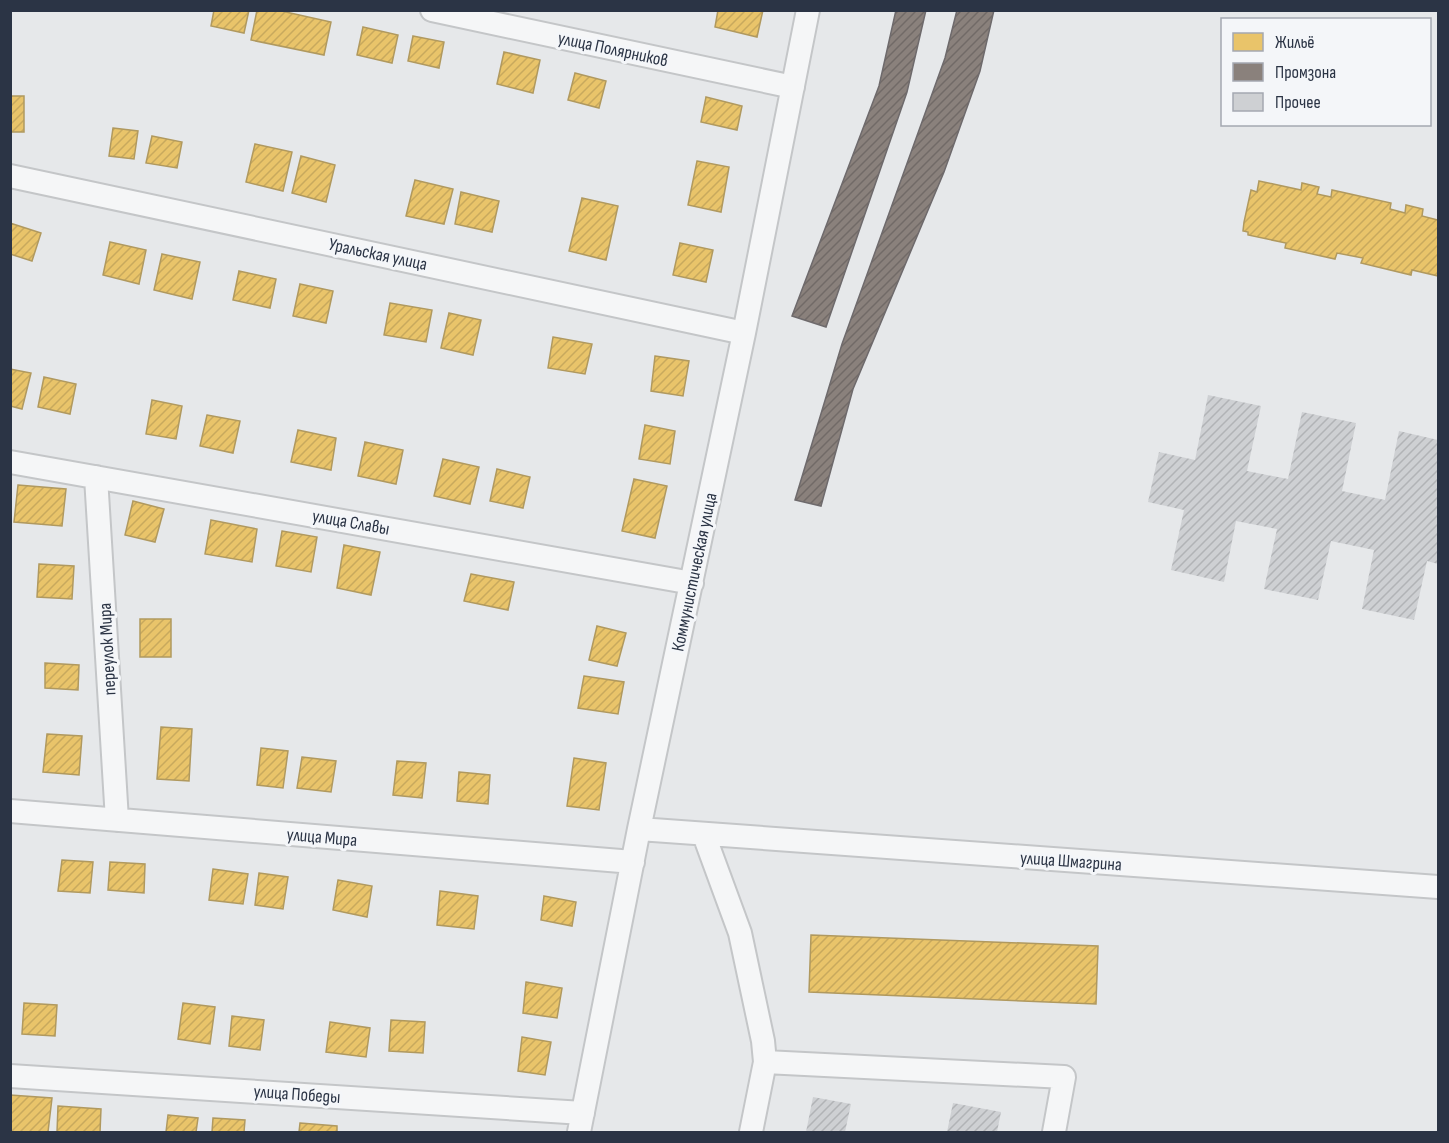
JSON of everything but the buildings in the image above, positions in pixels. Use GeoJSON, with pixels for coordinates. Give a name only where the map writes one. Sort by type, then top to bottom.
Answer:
{"type":"FeatureCollection","features":[{"type":"Feature","properties":{"kind":"street","name":"улица Полярников"},"geometry":{"type":"LineString","coordinates":[[432,10],[793,87]]}},
{"type":"Feature","properties":{"kind":"street","name":"Коммунистическая улица"},"geometry":{"type":"LineString","coordinates":[[581,1123],[639,830],[744,333],[808,10]]}},
{"type":"Feature","properties":{"kind":"street","name":"Уральская улица"},"geometry":{"type":"LineString","coordinates":[[10,176],[744,333]]}},
{"type":"Feature","properties":{"kind":"street","name":"улица Славы"},"geometry":{"type":"LineString","coordinates":[[10,462],[692,583]]}},
{"type":"Feature","properties":{"kind":"street","name":"переулок Мира"},"geometry":{"type":"LineString","coordinates":[[96,477],[117,820]]}},
{"type":"Feature","properties":{"kind":"street","name":"улица Мира"},"geometry":{"type":"LineString","coordinates":[[10,811],[633,862]]}},
{"type":"Feature","properties":{"kind":"street","name":"улица Шмагрина"},"geometry":{"type":"LineString","coordinates":[[639,830],[1438,887]]}},
{"type":"Feature","properties":{"kind":"street"},"geometry":{"type":"LineString","coordinates":[[704,835],[740,933],[757,1010],[765,1062],[751,1132]]}},
{"type":"Feature","properties":{"kind":"street"},"geometry":{"type":"LineString","coordinates":[[765,1062],[1064,1077],[1054,1132]]}},
{"type":"Feature","properties":{"kind":"street","name":"улица Победы"},"geometry":{"type":"LineString","coordinates":[[10,1076],[581,1123]]}}]}
